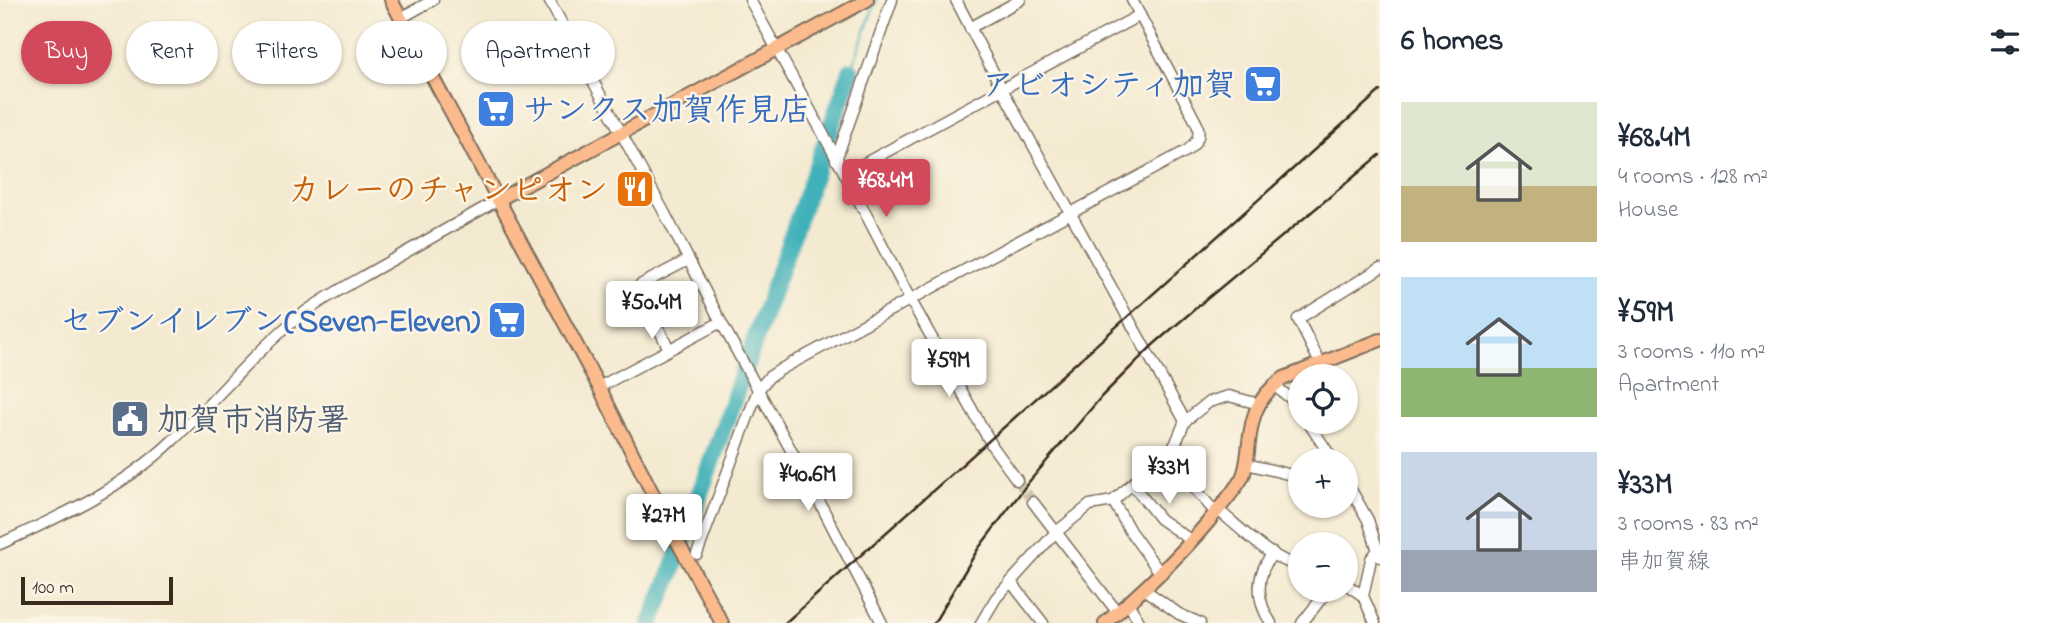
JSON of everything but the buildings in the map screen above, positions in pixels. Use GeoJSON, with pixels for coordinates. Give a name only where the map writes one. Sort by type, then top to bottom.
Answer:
{"type":"FeatureCollection","features":[{"type":"Feature","properties":{"kind":"main road"},"geometry":{"type":"LineString","coordinates":[[391,0],[598,387],[671,530],[692,558],[722,623]]}},
{"type":"Feature","properties":{"kind":"main road"},"geometry":{"type":"LineString","coordinates":[[498,200],[864,2]]}},
{"type":"Feature","properties":{"kind":"main road"},"geometry":{"type":"LineString","coordinates":[[1105,623],[1145,590],[1192,541],[1243,476],[1247,464],[1251,424],[1259,404],[1273,385],[1284,378],[1380,340]]}},
{"type":"Feature","properties":{"kind":"street"},"geometry":{"type":"LineString","coordinates":[[401,18],[433,0]]}},
{"type":"Feature","properties":{"kind":"street"},"geometry":{"type":"LineString","coordinates":[[549,0],[882,623]]}},
{"type":"Feature","properties":{"kind":"street"},"geometry":{"type":"LineString","coordinates":[[750,0],[910,299],[993,447],[1017,480]]}},
{"type":"Feature","properties":{"kind":"street"},"geometry":{"type":"LineString","coordinates":[[835,157],[892,0]]}},
{"type":"Feature","properties":{"kind":"street"},"geometry":{"type":"LineString","coordinates":[[956,0],[1002,89],[1185,421]]}},
{"type":"Feature","properties":{"kind":"street"},"geometry":{"type":"LineString","coordinates":[[970,28],[1020,0]]}},
{"type":"Feature","properties":{"kind":"street"},"geometry":{"type":"LineString","coordinates":[[692,558],[757,387],[769,377],[1188,150],[1199,138],[1197,124],[1132,0]]}},
{"type":"Feature","properties":{"kind":"street"},"geometry":{"type":"LineString","coordinates":[[845,174],[1140,15]]}},
{"type":"Feature","properties":{"kind":"street"},"geometry":{"type":"LineString","coordinates":[[0,544],[55,519],[134,472],[171,442],[267,345],[302,314],[498,200]]}},
{"type":"Feature","properties":{"kind":"street"},"geometry":{"type":"LineString","coordinates":[[669,349],[639,289],[640,285],[688,260]]}},
{"type":"Feature","properties":{"kind":"street"},"geometry":{"type":"LineString","coordinates":[[1320,363],[1298,319],[1380,268]]}},
{"type":"Feature","properties":{"kind":"street"},"geometry":{"type":"LineString","coordinates":[[598,387],[720,322]]}},
{"type":"Feature","properties":{"kind":"street"},"geometry":{"type":"LineString","coordinates":[[1273,385],[1288,396]]}},
{"type":"Feature","properties":{"kind":"street"},"geometry":{"type":"LineString","coordinates":[[981,623],[996,598],[1055,533],[1090,505],[1113,501],[1175,445],[1185,421],[1209,402],[1229,396],[1259,404]]}},
{"type":"Feature","properties":{"kind":"street"},"geometry":{"type":"LineString","coordinates":[[1175,445],[1195,489],[1217,511],[1288,562]]}},
{"type":"Feature","properties":{"kind":"street"},"geometry":{"type":"LineString","coordinates":[[1247,464],[1288,474]]}},
{"type":"Feature","properties":{"kind":"street"},"geometry":{"type":"LineString","coordinates":[[1132,484],[1160,519],[1192,541]]}},
{"type":"Feature","properties":{"kind":"street"},"geometry":{"type":"LineString","coordinates":[[1113,501],[1130,531],[1161,574]]}},
{"type":"Feature","properties":{"kind":"street"},"geometry":{"type":"LineString","coordinates":[[1033,502],[1118,613]]}},
{"type":"Feature","properties":{"kind":"street"},"geometry":{"type":"LineString","coordinates":[[1358,502],[1368,520],[1379,554],[1371,559],[1363,596]]}},
{"type":"Feature","properties":{"kind":"street"},"geometry":{"type":"LineString","coordinates":[[1271,623],[1261,602],[1258,587],[1273,554]]}},
{"type":"Feature","properties":{"kind":"street"},"geometry":{"type":"LineString","coordinates":[[1011,582],[1043,623]]}},
{"type":"Feature","properties":{"kind":"street"},"geometry":{"type":"LineString","coordinates":[[1145,590],[1179,614],[1200,623]]}},
{"type":"Feature","properties":{"kind":"street"},"geometry":{"type":"LineString","coordinates":[[1358,592],[1363,596],[1375,623]]}},
{"type":"Feature","properties":{"kind":"street"},"geometry":{"type":"LineString","coordinates":[[1302,623],[1319,602]]}},
{"type":"Feature","properties":{"kind":"street"},"geometry":{"type":"LineString","coordinates":[[1128,603],[1140,623]]}},
{"type":"Feature","properties":{"kind":"waterway"},"geometry":{"type":"LineString","coordinates":[[851,71],[876,0]]}},
{"type":"Feature","properties":{"kind":"waterway"},"geometry":{"type":"LineString","coordinates":[[651,623],[671,574],[851,71]]}},
{"type":"Feature","properties":{"kind":"tunnel"},"geometry":{"type":"LineString","coordinates":[[1017,480],[1033,502]]}},
{"type":"Feature","properties":{"kind":"railway"},"geometry":{"type":"LineString","coordinates":[[785,623],[1380,91]]}},
{"type":"Feature","properties":{"kind":"railway"},"geometry":{"type":"LineString","coordinates":[[934,623],[978,549],[1028,483],[1102,396],[1153,345],[1380,155]]}},
{"type":"Feature","properties":{"kind":"place","name":"アビオシティ加賀"},"geometry":{"type":"Point","coordinates":[1263,84]}},
{"type":"Feature","properties":{"kind":"place","name":"サンクス加賀作見店"},"geometry":{"type":"Point","coordinates":[496,109]}},
{"type":"Feature","properties":{"kind":"place","name":"カレーのチャンピオン"},"geometry":{"type":"Point","coordinates":[635,189]}},
{"type":"Feature","properties":{"kind":"place","name":"セブンイレブン(Seven-Eleven)"},"geometry":{"type":"Point","coordinates":[507,320]}},
{"type":"Feature","properties":{"kind":"place","name":"加賀市消防署"},"geometry":{"type":"Point","coordinates":[130,419]}}]}
